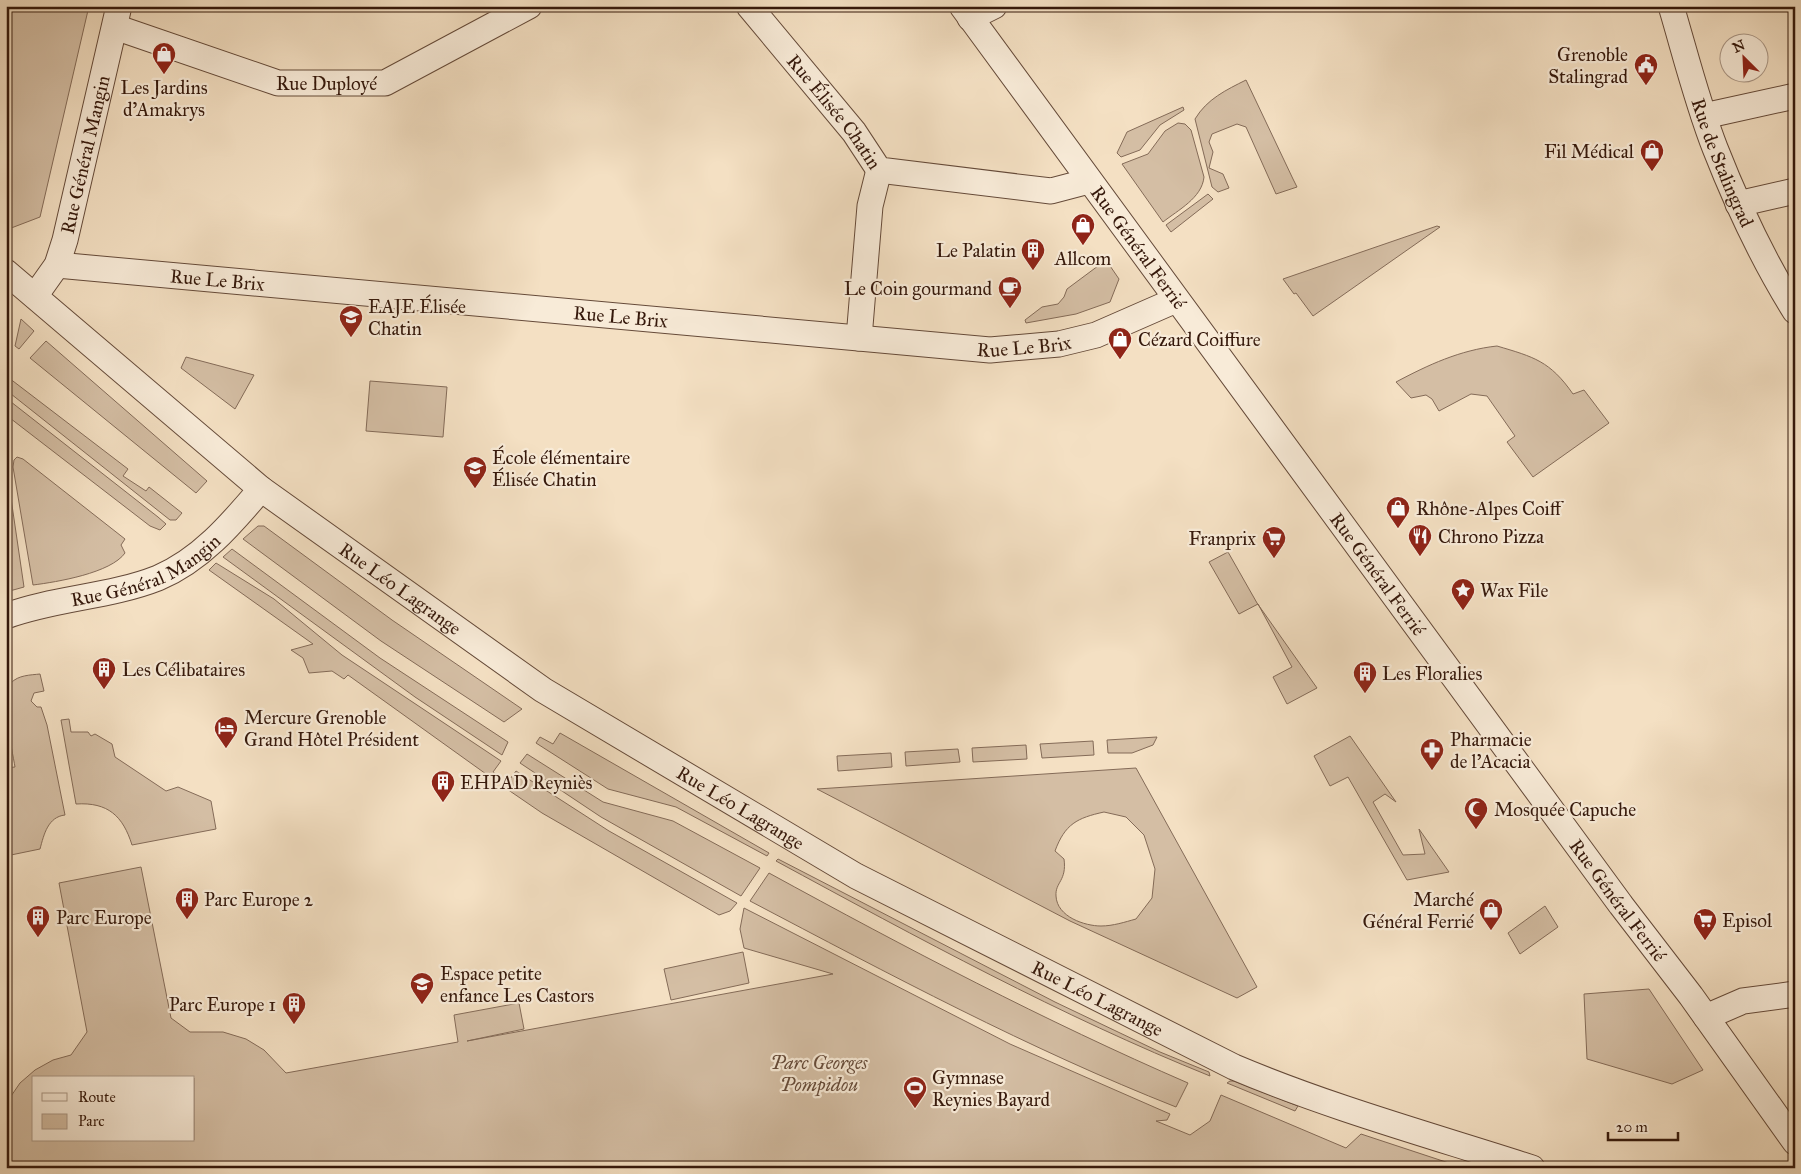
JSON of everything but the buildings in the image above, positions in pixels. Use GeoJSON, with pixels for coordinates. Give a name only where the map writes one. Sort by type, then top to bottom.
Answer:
{"type":"FeatureCollection","features":[{"type":"Feature","properties":{"kind":"street","name":"Rue Duployé"},"geometry":{"type":"LineString","coordinates":[[117,17],[278,83],[385,83],[529,6]]}},
{"type":"Feature","properties":{"kind":"street","name":"Rue Élisée Chatin"},"geometry":{"type":"LineString","coordinates":[[749,6],[854,132],[879,170],[1051,191],[1089,181]]}},
{"type":"Feature","properties":{"kind":"street"},"geometry":{"type":"LineString","coordinates":[[966,12],[994,6]]}},
{"type":"Feature","properties":{"kind":"street","name":"Rue de Stalingrad"},"geometry":{"type":"LineString","coordinates":[[1671,6],[1704,116],[1738,204],[1772,272],[1795,311]]}},
{"type":"Feature","properties":{"kind":"street","name":"Rue Général Ferrié"},"geometry":{"type":"LineString","coordinates":[[966,12],[1621,905],[1706,1017],[1795,1142]]}},
{"type":"Feature","properties":{"kind":"street","name":"Rue Général Mangin"},"geometry":{"type":"LineString","coordinates":[[35,296],[57,265],[69,224],[117,17]]}},
{"type":"Feature","properties":{"kind":"street"},"geometry":{"type":"LineString","coordinates":[[1704,116],[1795,96]]}},
{"type":"Feature","properties":{"kind":"street"},"geometry":{"type":"LineString","coordinates":[[859,338],[870,206],[879,170]]}},
{"type":"Feature","properties":{"kind":"street"},"geometry":{"type":"LineString","coordinates":[[1738,204],[1795,191]]}},
{"type":"Feature","properties":{"kind":"street","name":"Rue Le Brix"},"geometry":{"type":"LineString","coordinates":[[57,265],[990,350],[1026,349],[1059,344],[1096,335],[1176,300]]}},
{"type":"Feature","properties":{"kind":"street","name":"Rue Léo Lagrange"},"geometry":{"type":"LineString","coordinates":[[6,272],[261,489],[543,690],[856,876],[1234,1067],[1270,1083],[1532,1168]]}},
{"type":"Feature","properties":{"kind":"street","name":"Rue Général Mangin"},"geometry":{"type":"LineString","coordinates":[[6,616],[139,584],[178,568],[223,533],[261,489]]}},
{"type":"Feature","properties":{"kind":"street"},"geometry":{"type":"LineString","coordinates":[[1706,1017],[1743,1001],[1795,994]]}},
{"type":"Feature","properties":{"kind":"green space"},"geometry":{"type":"Polygon","coordinates":[[[6,6],[89,6],[40,217],[6,230],[6,6]]]}},
{"type":"Feature","properties":{"kind":"green space"},"geometry":{"type":"Polygon","coordinates":[[[1246,80],[1297,187],[1276,194],[1246,127],[1237,124],[1212,134],[1209,142],[1213,152],[1209,168],[1223,174],[1229,188],[1218,192],[1212,187],[1195,119],[1205,106],[1224,91],[1246,80]]]}},
{"type":"Feature","properties":{"kind":"green space"},"geometry":{"type":"Polygon","coordinates":[[[1183,107],[1184,110],[1160,125],[1140,150],[1121,157],[1117,153],[1127,132],[1183,107]]]}},
{"type":"Feature","properties":{"kind":"green space"},"geometry":{"type":"Polygon","coordinates":[[[1178,123],[1185,124],[1191,130],[1204,177],[1199,191],[1194,197],[1163,222],[1122,164],[1148,154],[1165,131],[1178,123]]]}},
{"type":"Feature","properties":{"kind":"green space"},"geometry":{"type":"Polygon","coordinates":[[[1208,194],[1213,199],[1171,232],[1166,225],[1208,194]]]}},
{"type":"Feature","properties":{"kind":"green space"},"geometry":{"type":"Polygon","coordinates":[[[1437,226],[1440,227],[1313,316],[1283,279],[1437,226]]]}},
{"type":"Feature","properties":{"kind":"green space"},"geometry":{"type":"Polygon","coordinates":[[[1106,260],[1119,279],[1110,302],[1076,314],[1026,323],[1025,320],[1042,307],[1058,304],[1064,297],[1067,289],[1106,260]]]}},
{"type":"Feature","properties":{"kind":"green space"},"geometry":{"type":"Polygon","coordinates":[[[21,319],[34,331],[19,349],[15,346],[21,319]]]}},
{"type":"Feature","properties":{"kind":"green space"},"geometry":{"type":"Polygon","coordinates":[[[46,341],[207,481],[196,493],[30,358],[46,341]]]}},
{"type":"Feature","properties":{"kind":"green space"},"geometry":{"type":"Polygon","coordinates":[[[1497,346],[1531,357],[1549,367],[1573,394],[1584,390],[1609,423],[1533,477],[1507,442],[1515,436],[1487,396],[1471,394],[1439,411],[1432,399],[1426,395],[1411,398],[1396,382],[1445,359],[1470,351],[1497,346]]]}},
{"type":"Feature","properties":{"kind":"green space"},"geometry":{"type":"Polygon","coordinates":[[[186,357],[254,375],[235,409],[181,368],[186,357]]]}},
{"type":"Feature","properties":{"kind":"green space"},"geometry":{"type":"Polygon","coordinates":[[[9,378],[128,469],[123,476],[146,491],[149,487],[182,513],[176,520],[170,520],[6,390],[6,382],[9,378]]]}},
{"type":"Feature","properties":{"kind":"green space"},"geometry":{"type":"Polygon","coordinates":[[[370,381],[447,387],[443,437],[366,431],[370,381]]]}},
{"type":"Feature","properties":{"kind":"green space"},"geometry":{"type":"Polygon","coordinates":[[[6,398],[166,524],[160,530],[150,526],[6,415],[6,398]]]}},
{"type":"Feature","properties":{"kind":"green space"},"geometry":{"type":"Polygon","coordinates":[[[17,457],[23,459],[125,539],[121,545],[125,553],[118,560],[96,571],[56,582],[33,585],[13,467],[14,460],[17,457]]]}},
{"type":"Feature","properties":{"kind":"green space"},"geometry":{"type":"Polygon","coordinates":[[[6,472],[24,587],[6,592],[6,472]]]}},
{"type":"Feature","properties":{"kind":"green space"},"geometry":{"type":"Polygon","coordinates":[[[258,526],[264,526],[392,620],[522,709],[504,722],[381,641],[243,539],[258,526]]]}},
{"type":"Feature","properties":{"kind":"green space"},"geometry":{"type":"Polygon","coordinates":[[[232,549],[380,658],[508,742],[502,755],[415,697],[223,557],[232,549]]]}},
{"type":"Feature","properties":{"kind":"green space"},"geometry":{"type":"Polygon","coordinates":[[[1228,552],[1258,604],[1239,614],[1209,562],[1228,552]]]}},
{"type":"Feature","properties":{"kind":"green space"},"geometry":{"type":"Polygon","coordinates":[[[216,563],[274,599],[342,655],[501,761],[493,772],[497,775],[493,779],[348,675],[344,679],[332,671],[309,673],[303,658],[291,650],[313,644],[209,570],[216,563]]]}},
{"type":"Feature","properties":{"kind":"green space"},"geometry":{"type":"Polygon","coordinates":[[[1259,606],[1317,688],[1287,704],[1273,677],[1292,667],[1259,606]]]}},
{"type":"Feature","properties":{"kind":"green space"},"geometry":{"type":"Polygon","coordinates":[[[40,674],[44,691],[34,693],[31,701],[37,707],[41,707],[47,725],[65,815],[54,819],[48,827],[40,849],[6,856],[6,768],[15,767],[8,724],[8,690],[11,683],[17,678],[40,674]]]}},
{"type":"Feature","properties":{"kind":"green space"},"geometry":{"type":"Polygon","coordinates":[[[69,719],[71,732],[88,732],[91,736],[95,734],[112,744],[115,757],[166,791],[178,787],[211,801],[216,829],[132,845],[124,826],[113,813],[97,805],[76,804],[61,720],[69,719]]]}},
{"type":"Feature","properties":{"kind":"green space"},"geometry":{"type":"Polygon","coordinates":[[[560,733],[769,853],[767,856],[676,807],[608,789],[536,743],[540,737],[553,744],[560,733]]]}},
{"type":"Feature","properties":{"kind":"green space"},"geometry":{"type":"Polygon","coordinates":[[[1350,736],[1396,802],[1385,794],[1373,802],[1403,855],[1425,854],[1419,829],[1449,872],[1407,880],[1348,777],[1330,786],[1314,756],[1350,736]]]}},
{"type":"Feature","properties":{"kind":"green space"},"geometry":{"type":"Polygon","coordinates":[[[1157,737],[1153,745],[1132,753],[1108,753],[1107,740],[1157,737]]]}},
{"type":"Feature","properties":{"kind":"green space"},"geometry":{"type":"Polygon","coordinates":[[[1093,741],[1094,755],[1042,758],[1040,744],[1093,741]]]}},
{"type":"Feature","properties":{"kind":"green space"},"geometry":{"type":"Polygon","coordinates":[[[1026,745],[1027,759],[973,762],[972,748],[1026,745]]]}},
{"type":"Feature","properties":{"kind":"green space"},"geometry":{"type":"Polygon","coordinates":[[[958,749],[960,762],[906,766],[905,752],[958,749]]]}},
{"type":"Feature","properties":{"kind":"green space"},"geometry":{"type":"Polygon","coordinates":[[[891,753],[892,767],[838,771],[837,756],[891,753]]]}},
{"type":"Feature","properties":{"kind":"green space"},"geometry":{"type":"Polygon","coordinates":[[[527,754],[603,802],[673,821],[760,868],[741,896],[601,817],[520,763],[527,754]]]}},
{"type":"Feature","properties":{"kind":"green space"},"geometry":{"type":"Polygon","coordinates":[[[1136,768],[1257,987],[1237,998],[1070,921],[817,789],[1136,768]],[[1104,812],[1079,820],[1063,834],[1055,851],[1064,859],[1063,877],[1057,887],[1056,896],[1061,910],[1073,919],[1095,926],[1123,923],[1136,919],[1152,898],[1155,869],[1144,835],[1126,817],[1104,812]]]}},
{"type":"Feature","properties":{"kind":"green space"},"geometry":{"type":"Polygon","coordinates":[[[516,771],[609,831],[737,903],[730,911],[719,915],[542,813],[504,787],[516,771]]]}},
{"type":"Feature","properties":{"kind":"green space"},"geometry":{"type":"Polygon","coordinates":[[[778,859],[1055,1002],[1160,1052],[1209,1072],[1210,1076],[1099,1028],[990,975],[776,861],[778,859]]]}},
{"type":"Feature","properties":{"kind":"green space","name":"Parc Georges Pompidou"},"geometry":{"type":"Polygon","coordinates":[[[141,867],[171,1018],[190,1032],[223,1032],[246,1039],[264,1050],[286,1073],[458,1042],[454,1015],[519,1003],[524,1029],[467,1041],[833,974],[744,948],[740,929],[744,908],[1010,1044],[1170,1114],[1167,1120],[1156,1121],[1190,1135],[1210,1121],[1221,1095],[1346,1148],[1361,1134],[1464,1168],[6,1168],[7,1102],[20,1083],[35,1070],[53,1060],[71,1055],[87,1032],[59,883],[141,867]]]}},
{"type":"Feature","properties":{"kind":"green space"},"geometry":{"type":"Polygon","coordinates":[[[769,873],[976,983],[1081,1035],[1188,1083],[1176,1107],[1013,1036],[750,901],[769,873]]]}},
{"type":"Feature","properties":{"kind":"green space"},"geometry":{"type":"Polygon","coordinates":[[[1545,906],[1558,927],[1520,954],[1508,933],[1545,906]]]}},
{"type":"Feature","properties":{"kind":"green space"},"geometry":{"type":"Polygon","coordinates":[[[743,952],[749,983],[671,1000],[664,969],[743,952]]]}},
{"type":"Feature","properties":{"kind":"green space"},"geometry":{"type":"Polygon","coordinates":[[[1649,989],[1703,1070],[1672,1084],[1587,1059],[1584,994],[1649,989]]]}},
{"type":"Feature","properties":{"kind":"green space"},"geometry":{"type":"Polygon","coordinates":[[[1230,1081],[1298,1106],[1295,1111],[1227,1083],[1230,1081]]]}},
{"type":"Feature","properties":{"kind":"place","name":"Les Jardins d'Amakrys"},"geometry":{"type":"Point","coordinates":[164,75]}},
{"type":"Feature","properties":{"kind":"place","name":"Grenoble Stalingrad"},"geometry":{"type":"Point","coordinates":[1646,86]}},
{"type":"Feature","properties":{"kind":"place","name":"Fil Médical"},"geometry":{"type":"Point","coordinates":[1652,172]}},
{"type":"Feature","properties":{"kind":"place","name":"Allcom"},"geometry":{"type":"Point","coordinates":[1083,246]}},
{"type":"Feature","properties":{"kind":"place","name":"Le Palatin"},"geometry":{"type":"Point","coordinates":[1033,271]}},
{"type":"Feature","properties":{"kind":"place","name":"Le Coin gourmand"},"geometry":{"type":"Point","coordinates":[1010,309]}},
{"type":"Feature","properties":{"kind":"place","name":"EAJE Élisée Chatin"},"geometry":{"type":"Point","coordinates":[351,338]}},
{"type":"Feature","properties":{"kind":"place","name":"Cézard Coiffure"},"geometry":{"type":"Point","coordinates":[1120,360]}},
{"type":"Feature","properties":{"kind":"place","name":"École élémentaire Élisée Chatin"},"geometry":{"type":"Point","coordinates":[475,489]}},
{"type":"Feature","properties":{"kind":"place","name":"Rhône-Alpes Coiff"},"geometry":{"type":"Point","coordinates":[1398,529]}},
{"type":"Feature","properties":{"kind":"place","name":"Chrono Pizza"},"geometry":{"type":"Point","coordinates":[1420,557]}},
{"type":"Feature","properties":{"kind":"place","name":"Franprix"},"geometry":{"type":"Point","coordinates":[1274,559]}},
{"type":"Feature","properties":{"kind":"place","name":"Wax File"},"geometry":{"type":"Point","coordinates":[1463,611]}},
{"type":"Feature","properties":{"kind":"place","name":"Les Célibataires"},"geometry":{"type":"Point","coordinates":[104,690]}},
{"type":"Feature","properties":{"kind":"place","name":"Les Floralies"},"geometry":{"type":"Point","coordinates":[1365,694]}},
{"type":"Feature","properties":{"kind":"place","name":"Mercure Grenoble Grand Hôtel Président"},"geometry":{"type":"Point","coordinates":[226,749]}},
{"type":"Feature","properties":{"kind":"place","name":"Pharmacie de l'Acacia"},"geometry":{"type":"Point","coordinates":[1432,771]}},
{"type":"Feature","properties":{"kind":"place","name":"EHPAD Reyniès"},"geometry":{"type":"Point","coordinates":[443,803]}},
{"type":"Feature","properties":{"kind":"place","name":"Mosquée Capuche"},"geometry":{"type":"Point","coordinates":[1476,830]}},
{"type":"Feature","properties":{"kind":"place","name":"Parc Europe 2"},"geometry":{"type":"Point","coordinates":[187,920]}},
{"type":"Feature","properties":{"kind":"place","name":"Marché Général Ferrié"},"geometry":{"type":"Point","coordinates":[1491,931]}},
{"type":"Feature","properties":{"kind":"place","name":"Parc Europe"},"geometry":{"type":"Point","coordinates":[38,938]}},
{"type":"Feature","properties":{"kind":"place","name":"Episol"},"geometry":{"type":"Point","coordinates":[1705,941]}},
{"type":"Feature","properties":{"kind":"place","name":"Espace petite enfance Les Castors"},"geometry":{"type":"Point","coordinates":[422,1005]}},
{"type":"Feature","properties":{"kind":"place","name":"Parc Europe 1"},"geometry":{"type":"Point","coordinates":[294,1025]}},
{"type":"Feature","properties":{"kind":"place","name":"Gymnase Reynies Bayard"},"geometry":{"type":"Point","coordinates":[915,1109]}}]}
